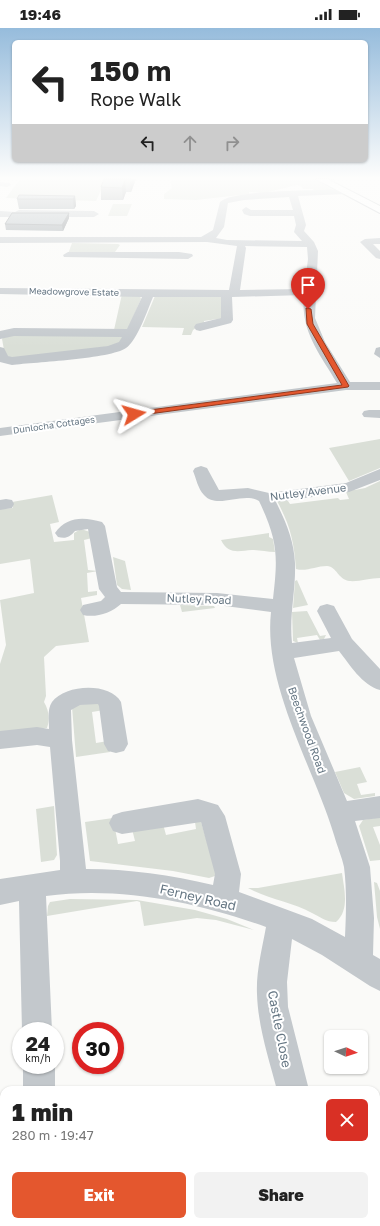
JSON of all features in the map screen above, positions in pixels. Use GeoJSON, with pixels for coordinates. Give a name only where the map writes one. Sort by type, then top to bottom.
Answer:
{"type":"FeatureCollection","features":[{"type":"Feature","properties":{"kind":"street"},"geometry":{"type":"LineString","coordinates":[[0,235],[126,241],[208,239],[227,243],[311,244]]}},
{"type":"Feature","properties":{"kind":"street"},"geometry":{"type":"LineString","coordinates":[[0,240],[78,235]]}},
{"type":"Feature","properties":{"kind":"street"},"geometry":{"type":"LineString","coordinates":[[208,239],[216,235]]}},
{"type":"Feature","properties":{"kind":"street"},"geometry":{"type":"LineString","coordinates":[[302,235],[311,244],[312,259],[309,292],[310,324],[346,386]]}},
{"type":"Feature","properties":{"kind":"street"},"geometry":{"type":"LineString","coordinates":[[121,255],[126,241]]}},
{"type":"Feature","properties":{"kind":"street"},"geometry":{"type":"LineString","coordinates":[[380,242],[365,242],[380,256]]}},
{"type":"Feature","properties":{"kind":"street"},"geometry":{"type":"LineString","coordinates":[[206,324],[225,322],[228,319],[230,293],[241,248]]}},
{"type":"Feature","properties":{"kind":"street"},"geometry":{"type":"LineString","coordinates":[[68,255],[188,256]]}},
{"type":"Feature","properties":{"kind":"street","name":"Meadowgrove Estate"},"geometry":{"type":"LineString","coordinates":[[0,291],[148,293],[309,292]]}},
{"type":"Feature","properties":{"kind":"street"},"geometry":{"type":"LineString","coordinates":[[0,351],[2,359],[15,361],[114,350],[126,343],[148,293]]}},
{"type":"Feature","properties":{"kind":"street"},"geometry":{"type":"LineString","coordinates":[[0,335],[14,332],[131,333]]}},
{"type":"Feature","properties":{"kind":"street","name":"Dunlocha Cottages"},"geometry":{"type":"LineString","coordinates":[[0,432],[346,386],[380,386]]}},
{"type":"Feature","properties":{"kind":"street","name":"Nutley Avenue"},"geometry":{"type":"LineString","coordinates":[[201,471],[210,492],[215,495],[252,492],[260,494],[266,498],[342,493],[380,474]]}},
{"type":"Feature","properties":{"kind":"street","name":"Beechwood Road"},"geometry":{"type":"LineString","coordinates":[[266,498],[279,525],[285,550],[286,566],[280,625],[282,652],[289,682],[300,716],[340,813],[357,867],[360,918],[369,969]]}},
{"type":"Feature","properties":{"kind":"street"},"geometry":{"type":"LineString","coordinates":[[67,530],[89,524],[96,526],[108,589],[116,598],[107,606],[90,610]]}},
{"type":"Feature","properties":{"kind":"street","name":"Nutley Road"},"geometry":{"type":"LineString","coordinates":[[116,598],[217,599],[281,607]]}},
{"type":"Feature","properties":{"kind":"street"},"geometry":{"type":"LineString","coordinates":[[327,611],[344,643],[365,668],[380,682]]}},
{"type":"Feature","properties":{"kind":"street"},"geometry":{"type":"LineString","coordinates":[[282,652],[344,643]]}},
{"type":"Feature","properties":{"kind":"street"},"geometry":{"type":"LineString","coordinates":[[73,882],[73,861],[61,740],[60,707],[68,701],[98,695],[107,699],[110,702],[115,738]]}},
{"type":"Feature","properties":{"kind":"street"},"geometry":{"type":"LineString","coordinates":[[0,740],[37,736],[61,740]]}},
{"type":"Feature","properties":{"kind":"street"},"geometry":{"type":"LineString","coordinates":[[340,813],[380,806]]}},
{"type":"Feature","properties":{"kind":"street"},"geometry":{"type":"LineString","coordinates":[[122,823],[198,810],[209,813],[212,816],[228,874],[224,901]]}},
{"type":"Feature","properties":{"kind":"street","name":"Ferney Road"},"geometry":{"type":"LineString","coordinates":[[0,892],[32,886],[73,882],[134,884],[224,901],[281,921],[320,939],[369,969]]}},
{"type":"Feature","properties":{"kind":"street"},"geometry":{"type":"LineString","coordinates":[[32,886],[37,1022]]}},
{"type":"Feature","properties":{"kind":"street","name":"Castle Close"},"geometry":{"type":"LineString","coordinates":[[281,921],[272,981],[272,996],[282,1050],[292,1086]]}},
{"type":"Feature","properties":{"kind":"street"},"geometry":{"type":"LineString","coordinates":[[39,1074],[39,1086]]}},
{"type":"Feature","properties":{"kind":"shaded area"},"geometry":{"type":"Polygon","coordinates":[[[72,243],[120,245],[115,252],[68,254],[72,243]]]}},
{"type":"Feature","properties":{"kind":"shaded area"},"geometry":{"type":"Polygon","coordinates":[[[122,294],[140,296],[141,299],[128,329],[114,330],[122,294]]]}},
{"type":"Feature","properties":{"kind":"shaded area"},"geometry":{"type":"Polygon","coordinates":[[[155,296],[222,296],[224,318],[204,321],[204,323],[193,330],[191,335],[182,335],[184,328],[142,327],[155,296]]]}},
{"type":"Feature","properties":{"kind":"shaded area"},"geometry":{"type":"Polygon","coordinates":[[[4,335],[123,336],[119,345],[14,359],[5,355],[2,339],[4,335]]]}},
{"type":"Feature","properties":{"kind":"shaded area"},"geometry":{"type":"Polygon","coordinates":[[[380,439],[380,468],[349,481],[329,448],[380,439]]]}},
{"type":"Feature","properties":{"kind":"shaded area"},"geometry":{"type":"Polygon","coordinates":[[[380,481],[380,578],[349,581],[342,578],[333,568],[327,566],[304,570],[296,569],[291,534],[277,501],[286,498],[290,504],[338,498],[340,500],[349,499],[346,492],[353,489],[365,488],[380,481]]]}},
{"type":"Feature","properties":{"kind":"shaded area"},"geometry":{"type":"Polygon","coordinates":[[[52,495],[59,522],[50,524],[54,542],[74,540],[74,533],[81,529],[90,532],[92,538],[84,540],[88,570],[98,571],[87,573],[88,592],[97,591],[97,595],[81,598],[89,642],[56,646],[44,657],[46,696],[44,702],[49,718],[47,728],[0,734],[0,664],[6,645],[0,600],[34,593],[30,559],[0,564],[0,509],[13,508],[12,502],[52,495]]]}},
{"type":"Feature","properties":{"kind":"shaded area"},"geometry":{"type":"Polygon","coordinates":[[[269,533],[269,537],[273,539],[275,552],[252,550],[234,551],[227,548],[221,540],[269,533]]]}},
{"type":"Feature","properties":{"kind":"shaded area"},"geometry":{"type":"Polygon","coordinates":[[[113,557],[125,561],[131,590],[122,589],[117,585],[113,557]]]}},
{"type":"Feature","properties":{"kind":"shaded area"},"geometry":{"type":"Polygon","coordinates":[[[297,580],[308,605],[293,608],[295,581],[297,580]]]}},
{"type":"Feature","properties":{"kind":"shaded area"},"geometry":{"type":"Polygon","coordinates":[[[180,605],[214,606],[215,608],[182,612],[180,605]]]}},
{"type":"Feature","properties":{"kind":"shaded area"},"geometry":{"type":"Polygon","coordinates":[[[307,611],[320,636],[326,635],[324,639],[320,640],[317,635],[297,638],[298,643],[293,641],[292,612],[307,611]]]}},
{"type":"Feature","properties":{"kind":"shaded area"},"geometry":{"type":"Polygon","coordinates":[[[99,703],[104,710],[92,712],[96,743],[108,741],[110,752],[76,757],[72,707],[74,705],[99,703]]]}},
{"type":"Feature","properties":{"kind":"shaded area"},"geometry":{"type":"Polygon","coordinates":[[[360,767],[367,782],[357,784],[361,795],[375,793],[375,796],[354,799],[344,793],[335,772],[360,767]]]}},
{"type":"Feature","properties":{"kind":"shaded area"},"geometry":{"type":"Polygon","coordinates":[[[54,806],[57,855],[54,860],[41,862],[36,809],[54,806]]]}},
{"type":"Feature","properties":{"kind":"shaded area"},"geometry":{"type":"Polygon","coordinates":[[[380,817],[380,826],[373,827],[380,845],[380,860],[370,861],[359,826],[363,820],[380,817]]]}},
{"type":"Feature","properties":{"kind":"shaded area"},"geometry":{"type":"Polygon","coordinates":[[[113,818],[118,844],[135,841],[132,829],[163,824],[166,835],[196,829],[195,822],[201,822],[216,872],[215,876],[209,878],[173,871],[90,861],[85,822],[113,818]]]}},
{"type":"Feature","properties":{"kind":"shaded area"},"geometry":{"type":"Polygon","coordinates":[[[342,873],[345,892],[345,905],[343,912],[336,922],[326,920],[304,909],[248,888],[258,888],[342,873]]]}},
{"type":"Feature","properties":{"kind":"shaded area"},"geometry":{"type":"Polygon","coordinates":[[[374,882],[377,883],[380,891],[380,929],[377,917],[374,882]]]}},
{"type":"Feature","properties":{"kind":"shaded area"},"geometry":{"type":"Polygon","coordinates":[[[70,899],[137,900],[195,910],[227,919],[254,930],[216,920],[197,918],[144,926],[140,902],[137,901],[47,916],[50,902],[70,899]]]}},
{"type":"Feature","properties":{"kind":"route"},"geometry":{"type":"LineString","coordinates":[[134,414],[346,386],[310,324],[308,309]]}}]}
